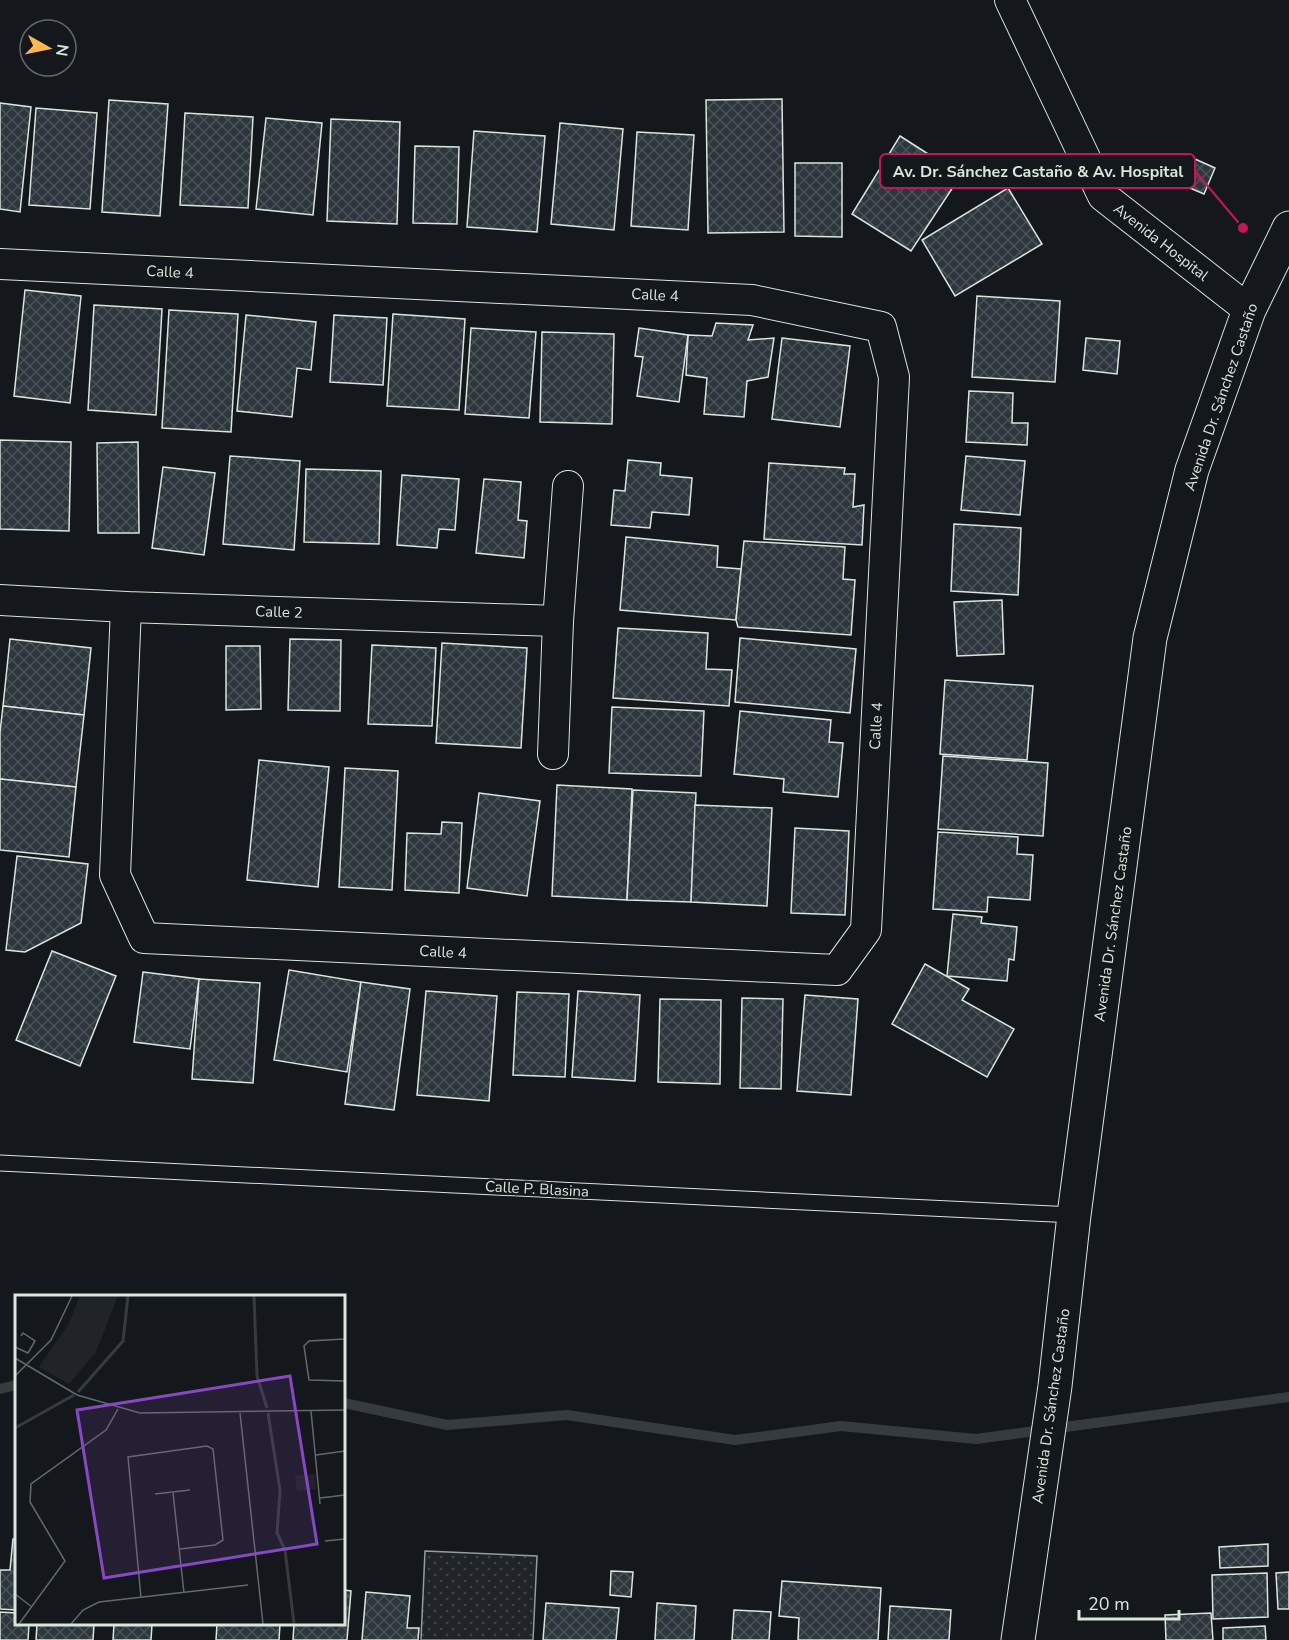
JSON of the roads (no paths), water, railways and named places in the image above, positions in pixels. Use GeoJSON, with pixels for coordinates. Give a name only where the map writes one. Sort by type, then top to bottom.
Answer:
{"type":"FeatureCollection","features":[{"type":"Feature","properties":{"kind":"street","name":"Avenida Hospital"},"geometry":{"type":"LineString","coordinates":[[1010,0],[1102,196],[1249,310]]}},
{"type":"Feature","properties":{"kind":"street","name":"Avenida Dr. Sánchez Castaño"},"geometry":{"type":"LineString","coordinates":[[1018,1640],[1055,1386],[1074,1215],[1150,638],[1192,470],[1249,310],[1289,228]]}},
{"type":"Feature","properties":{"kind":"street","name":"Calle 4"},"geometry":{"type":"LineString","coordinates":[[0,264],[752,300],[881,327],[894,377],[866,930],[837,970],[144,938],[115,875],[126,607]]}},
{"type":"Feature","properties":{"kind":"street"},"geometry":{"type":"LineString","coordinates":[[554,754],[558,621],[568,486]]}},
{"type":"Feature","properties":{"kind":"street","name":"Calle 2"},"geometry":{"type":"LineString","coordinates":[[0,600],[126,607],[558,621]]}},
{"type":"Feature","properties":{"kind":"lane","name":"Calle P. Blasina"},"geometry":{"type":"LineString","coordinates":[[0,1163],[1074,1215]]}},
{"type":"Feature","properties":{"kind":"waterway"},"geometry":{"type":"LineString","coordinates":[[0,1389],[15,1385]]}},
{"type":"Feature","properties":{"kind":"waterway"},"geometry":{"type":"LineString","coordinates":[[345,1403],[447,1425],[567,1415],[735,1440],[841,1426],[976,1439],[1289,1397]]}},
{"type":"Feature","properties":{"kind":"place","name":"Av. Dr. Sánchez Castaño & Av. Hospital"},"geometry":{"type":"Point","coordinates":[1243,228]}}]}
